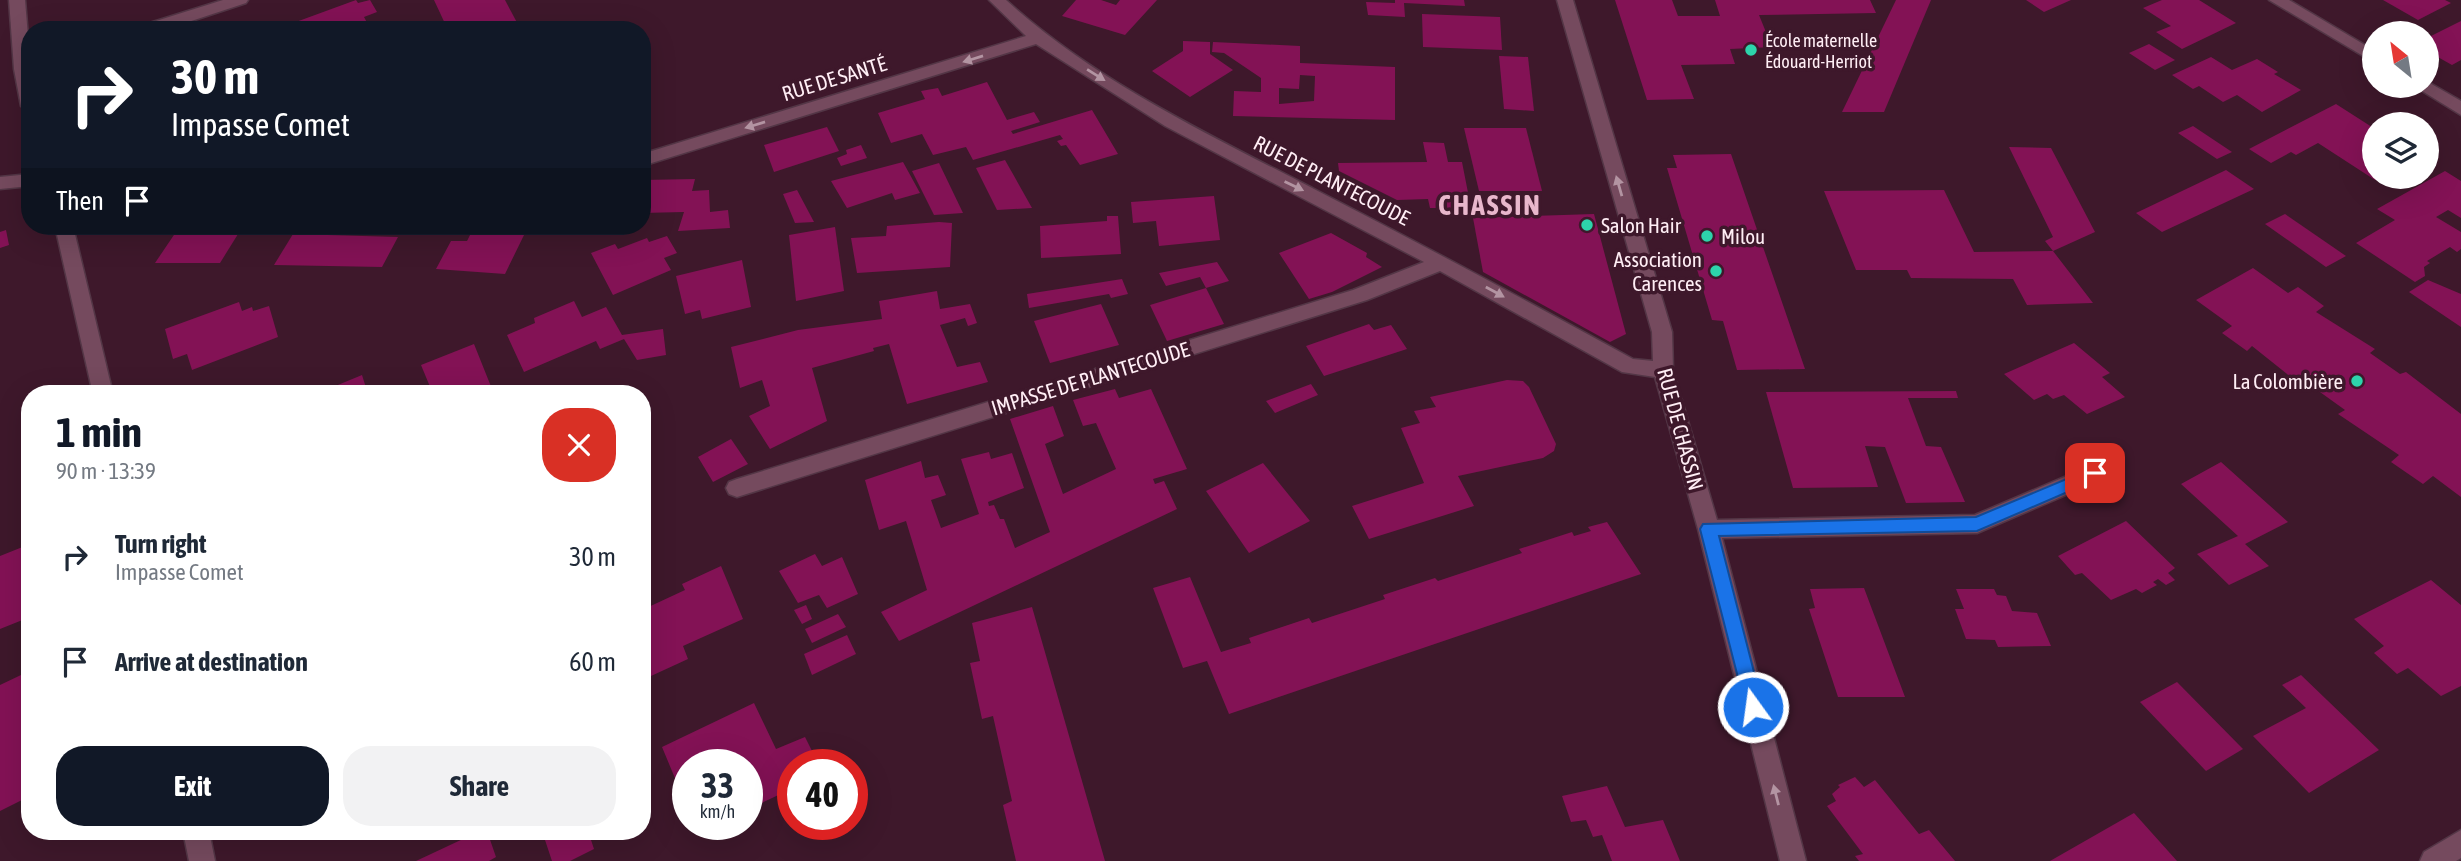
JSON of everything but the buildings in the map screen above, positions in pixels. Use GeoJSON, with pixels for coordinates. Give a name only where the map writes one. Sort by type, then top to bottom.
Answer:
{"type":"FeatureCollection","features":[{"type":"Feature","properties":{"kind":"street"},"geometry":{"type":"LineString","coordinates":[[18,0],[21,26]]}},
{"type":"Feature","properties":{"kind":"street"},"geometry":{"type":"LineString","coordinates":[[174,21],[240,0]]}},
{"type":"Feature","properties":{"kind":"street","name":"RUE DE PLANTECOUDE"},"geometry":{"type":"LineString","coordinates":[[996,0],[1038,38],[1171,122],[1441,262],[1629,366],[1663,370]]}},
{"type":"Feature","properties":{"kind":"street","name":"RUE DE CHASSIN"},"geometry":{"type":"LineString","coordinates":[[1565,0],[1662,332],[1663,370],[1709,529],[1793,861]]}},
{"type":"Feature","properties":{"kind":"street"},"geometry":{"type":"LineString","coordinates":[[2277,0],[2362,50]]}},
{"type":"Feature","properties":{"kind":"street","name":"RUE DE SANTÉ"},"geometry":{"type":"LineString","coordinates":[[651,157],[1038,38]]}},
{"type":"Feature","properties":{"kind":"street"},"geometry":{"type":"LineString","coordinates":[[2440,97],[2461,109]]}},
{"type":"Feature","properties":{"kind":"street"},"geometry":{"type":"LineString","coordinates":[[0,183],[21,181]]}},
{"type":"Feature","properties":{"kind":"street"},"geometry":{"type":"LineString","coordinates":[[66,235],[101,385]]}},
{"type":"Feature","properties":{"kind":"street","name":"IMPASSE DE PLANTECOUDE"},"geometry":{"type":"LineString","coordinates":[[737,488],[1360,295],[1441,262]]}},
{"type":"Feature","properties":{"kind":"street"},"geometry":{"type":"LineString","coordinates":[[1709,529],[1977,524],[2095,473]]}},
{"type":"Feature","properties":{"kind":"street"},"geometry":{"type":"LineString","coordinates":[[198,840],[202,861]]}},
{"type":"Feature","properties":{"kind":"street"},"geometry":{"type":"LineString","coordinates":[[2433,861],[2461,843]]}},
{"type":"Feature","properties":{"kind":"place","name":"École maternelle Édouard-Herriot"},"geometry":{"type":"Point","coordinates":[1751,50]}},
{"type":"Feature","properties":{"kind":"place","name":"Salon Hair"},"geometry":{"type":"Point","coordinates":[1587,225]}},
{"type":"Feature","properties":{"kind":"place","name":"Milou"},"geometry":{"type":"Point","coordinates":[1707,236]}},
{"type":"Feature","properties":{"kind":"place","name":"Association Carences"},"geometry":{"type":"Point","coordinates":[1716,271]}},
{"type":"Feature","properties":{"kind":"place","name":"La Colombière"},"geometry":{"type":"Point","coordinates":[2357,381]}},
{"type":"Feature","properties":{"kind":"district","name":"CHASSIN"},"geometry":{"type":"Point","coordinates":[1490,205]}},
{"type":"Feature","properties":{"kind":"route"},"geometry":{"type":"LineString","coordinates":[[1753,707],[1709,529],[1977,524],[2095,473]]}}]}
